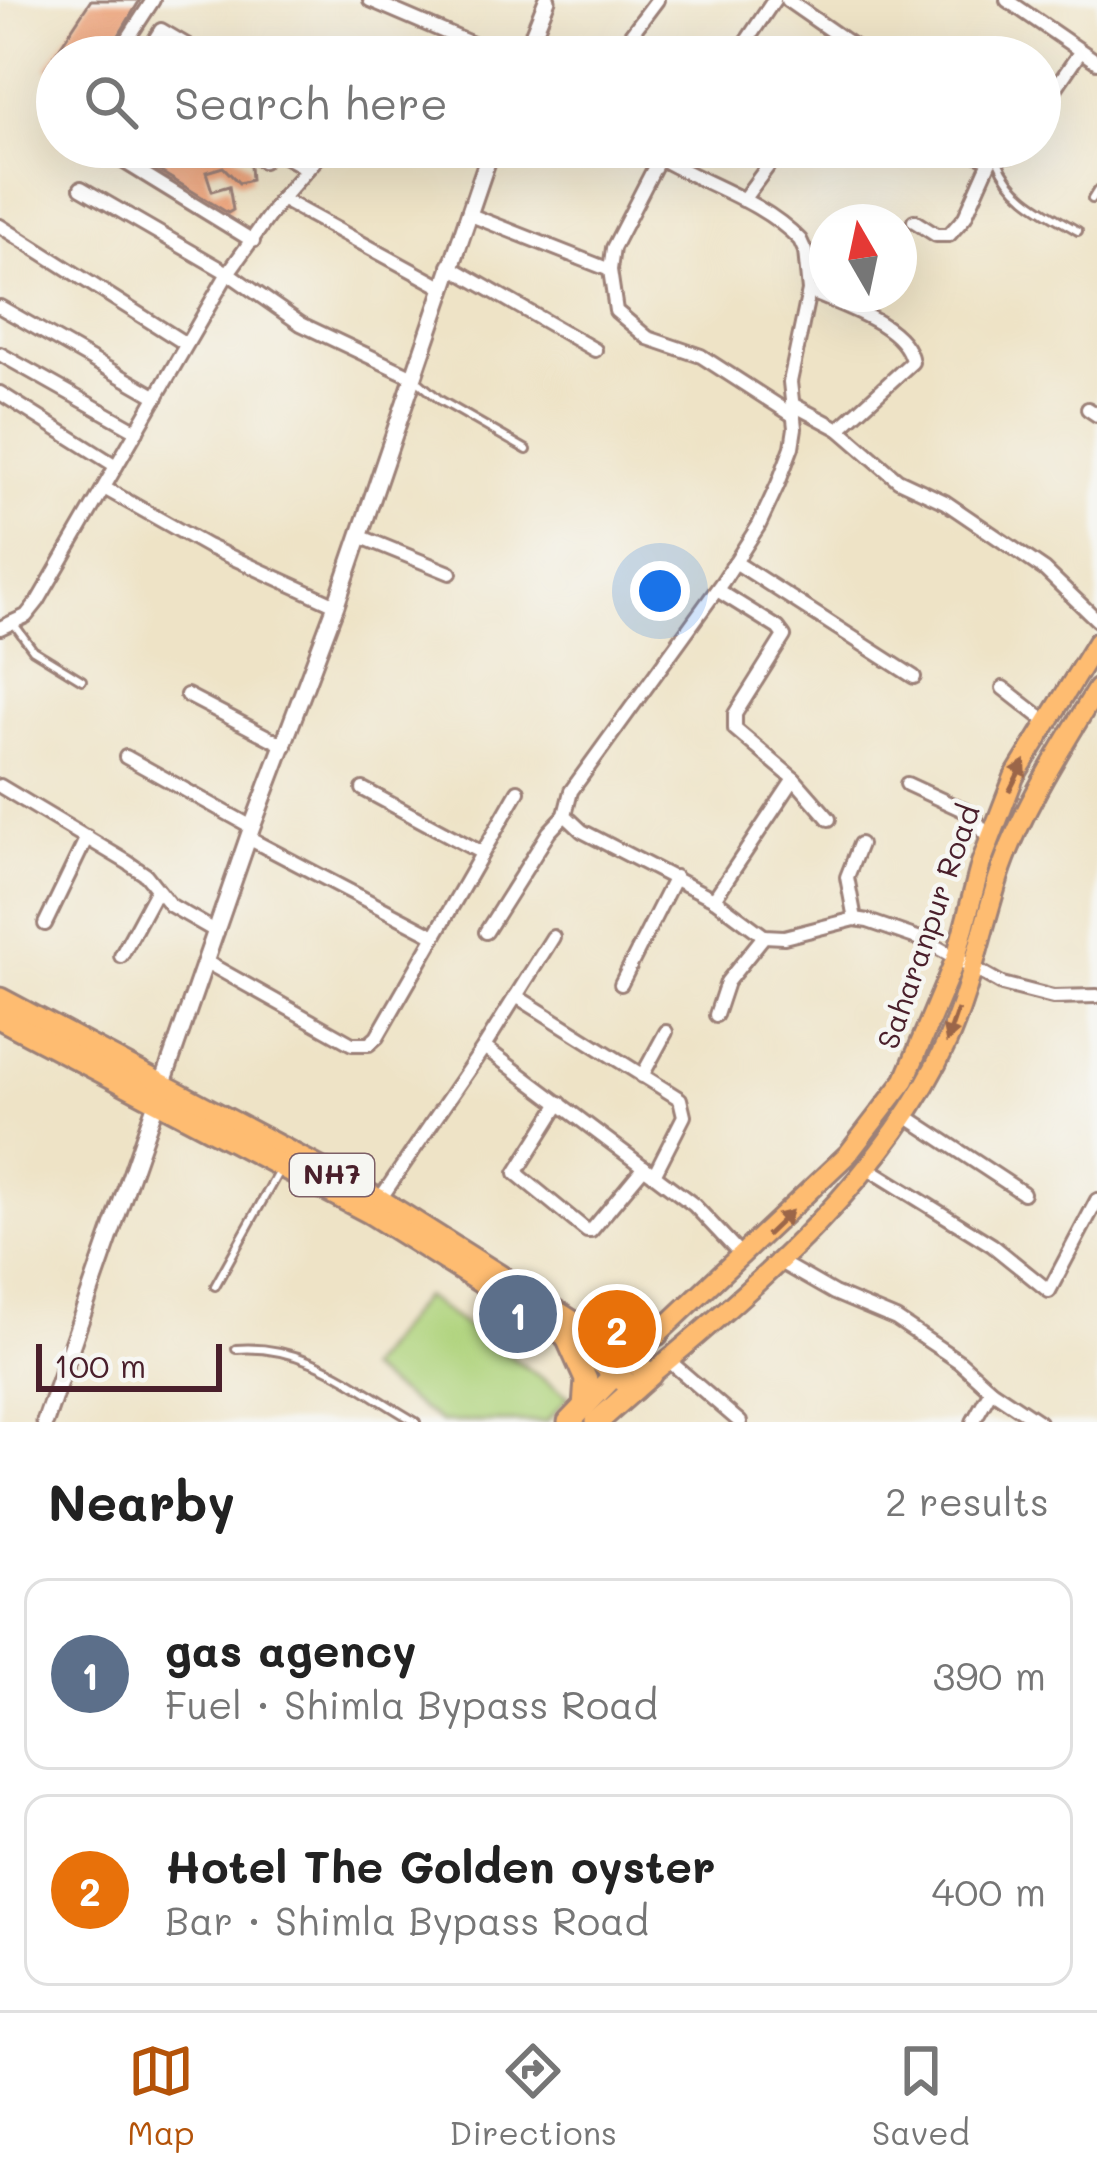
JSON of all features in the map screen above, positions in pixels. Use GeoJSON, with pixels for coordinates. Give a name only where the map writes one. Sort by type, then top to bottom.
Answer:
{"type":"FeatureCollection","features":[{"type":"Feature","properties":{"kind":"highway","name":"NH7"},"geometry":{"type":"LineString","coordinates":[[0,999],[282,1166],[375,1206],[566,1335],[651,1375]]}},
{"type":"Feature","properties":{"kind":"highway","name":"NH7"},"geometry":{"type":"LineString","coordinates":[[0,1018],[375,1206],[591,1333],[624,1366]]}},
{"type":"Feature","properties":{"kind":"highway"},"geometry":{"type":"LineString","coordinates":[[591,1333],[621,1345],[657,1334]]}},
{"type":"Feature","properties":{"kind":"highway"},"geometry":{"type":"LineString","coordinates":[[566,1335],[583,1365],[584,1417]]}},
{"type":"Feature","properties":{"kind":"highway"},"geometry":{"type":"LineString","coordinates":[[584,1417],[624,1366]]}},
{"type":"Feature","properties":{"kind":"highway"},"geometry":{"type":"LineString","coordinates":[[584,1417],[651,1375]]}},
{"type":"Feature","properties":{"kind":"main road","name":"Saharanpur Road"},"geometry":{"type":"LineString","coordinates":[[624,1366],[848,1154],[905,1080],[956,958],[1014,777],[1097,642]]}},
{"type":"Feature","properties":{"kind":"main road","name":"Saharanpur Road"},"geometry":{"type":"LineString","coordinates":[[651,1375],[830,1211],[906,1116],[949,1038],[1003,866],[1037,788],[1097,689]]}},
{"type":"Feature","properties":{"kind":"street"},"geometry":{"type":"LineString","coordinates":[[130,36],[153,0]]}},
{"type":"Feature","properties":{"kind":"street"},"geometry":{"type":"LineString","coordinates":[[370,0],[388,3],[454,36]]}},
{"type":"Feature","properties":{"kind":"street"},"geometry":{"type":"LineString","coordinates":[[532,36],[547,0]]}},
{"type":"Feature","properties":{"kind":"street"},"geometry":{"type":"LineString","coordinates":[[750,36],[774,0]]}},
{"type":"Feature","properties":{"kind":"street"},"geometry":{"type":"LineString","coordinates":[[787,0],[838,36]]}},
{"type":"Feature","properties":{"kind":"street"},"geometry":{"type":"LineString","coordinates":[[1007,0],[1058,36]]}},
{"type":"Feature","properties":{"kind":"street"},"geometry":{"type":"LineString","coordinates":[[628,36],[650,2]]}},
{"type":"Feature","properties":{"kind":"street"},"geometry":{"type":"LineString","coordinates":[[1061,38],[1097,62]]}},
{"type":"Feature","properties":{"kind":"street"},"geometry":{"type":"LineString","coordinates":[[1061,80],[1080,52]]}},
{"type":"Feature","properties":{"kind":"street"},"geometry":{"type":"LineString","coordinates":[[134,168],[254,241]]}},
{"type":"Feature","properties":{"kind":"street"},"geometry":{"type":"LineString","coordinates":[[44,1422],[250,832],[336,605],[484,168]]}},
{"type":"Feature","properties":{"kind":"street"},"geometry":{"type":"LineString","coordinates":[[653,168],[613,248],[610,270],[616,311],[648,338],[700,356],[793,410],[839,429],[898,481],[945,502],[1045,570],[1097,620]]}},
{"type":"Feature","properties":{"kind":"street"},"geometry":{"type":"LineString","coordinates":[[486,932],[549,832],[565,815],[571,791],[735,562],[778,484],[792,447],[792,364],[809,291],[805,250],[800,240],[743,200],[687,168]]}},
{"type":"Feature","properties":{"kind":"street"},"geometry":{"type":"LineString","coordinates":[[743,200],[767,168]]}},
{"type":"Feature","properties":{"kind":"street"},"geometry":{"type":"LineString","coordinates":[[917,223],[936,235],[949,235],[965,217],[990,168]]}},
{"type":"Feature","properties":{"kind":"street"},"geometry":{"type":"LineString","coordinates":[[7,626],[38,601],[228,273],[306,169]]}},
{"type":"Feature","properties":{"kind":"street"},"geometry":{"type":"LineString","coordinates":[[81,188],[228,273],[301,324],[411,376]]}},
{"type":"Feature","properties":{"kind":"street"},"geometry":{"type":"LineString","coordinates":[[280,199],[442,287]]}},
{"type":"Feature","properties":{"kind":"street"},"geometry":{"type":"LineString","coordinates":[[468,214],[610,270]]}},
{"type":"Feature","properties":{"kind":"street"},"geometry":{"type":"LineString","coordinates":[[0,226],[186,344]]}},
{"type":"Feature","properties":{"kind":"street"},"geometry":{"type":"LineString","coordinates":[[449,266],[596,350]]}},
{"type":"Feature","properties":{"kind":"street"},"geometry":{"type":"LineString","coordinates":[[0,307],[158,397]]}},
{"type":"Feature","properties":{"kind":"street"},"geometry":{"type":"LineString","coordinates":[[839,429],[909,368],[912,356],[882,326],[853,312]]}},
{"type":"Feature","properties":{"kind":"street"},"geometry":{"type":"LineString","coordinates":[[0,354],[137,430]]}},
{"type":"Feature","properties":{"kind":"street"},"geometry":{"type":"LineString","coordinates":[[0,393],[116,466]]}},
{"type":"Feature","properties":{"kind":"street"},"geometry":{"type":"LineString","coordinates":[[104,488],[207,546],[336,605]]}},
{"type":"Feature","properties":{"kind":"street"},"geometry":{"type":"LineString","coordinates":[[359,536],[451,573]]}},
{"type":"Feature","properties":{"kind":"street"},"geometry":{"type":"LineString","coordinates":[[735,562],[914,677]]}},
{"type":"Feature","properties":{"kind":"street"},"geometry":{"type":"LineString","coordinates":[[717,590],[782,632],[782,643],[733,724],[794,778],[829,819]]}},
{"type":"Feature","properties":{"kind":"street"},"geometry":{"type":"LineString","coordinates":[[1004,688],[1048,723]]}},
{"type":"Feature","properties":{"kind":"street"},"geometry":{"type":"LineString","coordinates":[[187,695],[285,746]]}},
{"type":"Feature","properties":{"kind":"street"},"geometry":{"type":"LineString","coordinates":[[126,757],[433,935]]}},
{"type":"Feature","properties":{"kind":"street"},"geometry":{"type":"LineString","coordinates":[[714,899],[794,778]]}},
{"type":"Feature","properties":{"kind":"street"},"geometry":{"type":"LineString","coordinates":[[908,784],[972,814],[990,841]]}},
{"type":"Feature","properties":{"kind":"street"},"geometry":{"type":"LineString","coordinates":[[0,786],[146,875],[170,905],[217,932]]}},
{"type":"Feature","properties":{"kind":"street"},"geometry":{"type":"LineString","coordinates":[[363,789],[482,853]]}},
{"type":"Feature","properties":{"kind":"street"},"geometry":{"type":"LineString","coordinates":[[206,962],[352,1044],[364,1046],[377,1037],[518,791]]}},
{"type":"Feature","properties":{"kind":"street"},"geometry":{"type":"LineString","coordinates":[[565,815],[582,831],[714,899],[764,936],[784,937],[855,919],[926,941],[1002,985],[1053,997],[1097,996]]}},
{"type":"Feature","properties":{"kind":"street"},"geometry":{"type":"LineString","coordinates":[[46,924],[87,837]]}},
{"type":"Feature","properties":{"kind":"street"},"geometry":{"type":"LineString","coordinates":[[855,919],[847,877],[860,844]]}},
{"type":"Feature","properties":{"kind":"street"},"geometry":{"type":"LineString","coordinates":[[621,984],[674,878]]}},
{"type":"Feature","properties":{"kind":"street"},"geometry":{"type":"LineString","coordinates":[[121,956],[156,891]]}},
{"type":"Feature","properties":{"kind":"street"},"geometry":{"type":"LineString","coordinates":[[716,1015],[727,982],[764,936]]}},
{"type":"Feature","properties":{"kind":"street"},"geometry":{"type":"LineString","coordinates":[[375,1206],[554,937]]}},
{"type":"Feature","properties":{"kind":"street"},"geometry":{"type":"LineString","coordinates":[[516,996],[677,1096],[685,1109],[649,1171],[592,1230],[587,1231],[515,1171],[560,1103]]}},
{"type":"Feature","properties":{"kind":"street"},"geometry":{"type":"LineString","coordinates":[[642,1076],[666,1032]]}},
{"type":"Feature","properties":{"kind":"street"},"geometry":{"type":"LineString","coordinates":[[484,1047],[712,1220],[743,1257]]}},
{"type":"Feature","properties":{"kind":"street"},"geometry":{"type":"LineString","coordinates":[[906,1116],[1023,1193]]}},
{"type":"Feature","properties":{"kind":"street"},"geometry":{"type":"LineString","coordinates":[[868,1168],[992,1246],[1049,1292],[1097,1200]]}},
{"type":"Feature","properties":{"kind":"street"},"geometry":{"type":"LineString","coordinates":[[777,1260],[834,1293],[896,1319],[1039,1422]]}},
{"type":"Feature","properties":{"kind":"street"},"geometry":{"type":"LineString","coordinates":[[651,1375],[740,1422]]}},
{"type":"Feature","properties":{"kind":"street"},"geometry":{"type":"LineString","coordinates":[[973,1422],[991,1390]]}},
{"type":"Feature","properties":{"kind":"lane"},"geometry":{"type":"LineString","coordinates":[[998,168],[1024,198],[1078,231]]}},
{"type":"Feature","properties":{"kind":"lane"},"geometry":{"type":"LineString","coordinates":[[411,376],[440,400],[527,450]]}},
{"type":"Feature","properties":{"kind":"lane"},"geometry":{"type":"LineString","coordinates":[[7,626],[33,650],[82,680]]}},
{"type":"Feature","properties":{"kind":"lane"},"geometry":{"type":"LineString","coordinates":[[215,1286],[282,1166]]}},
{"type":"Feature","properties":{"kind":"lane"},"geometry":{"type":"LineString","coordinates":[[236,1349],[279,1349],[303,1357],[416,1422]]}},
{"type":"Feature","properties":{"kind":"green space"},"geometry":{"type":"Polygon","coordinates":[[[423,1297],[569,1397],[546,1422],[441,1422],[366,1370],[423,1297]]]}},
{"type":"Feature","properties":{"kind":"building"},"geometry":{"type":"Polygon","coordinates":[[[91,0],[140,0],[119,36],[67,36],[91,0]]]}},
{"type":"Feature","properties":{"kind":"building"},"geometry":{"type":"Polygon","coordinates":[[[154,168],[220,168],[206,172],[212,191],[229,186],[233,210],[228,213],[154,168]]]}},
{"type":"Feature","properties":{"kind":"building"},"geometry":{"type":"Polygon","coordinates":[[[224,168],[250,168],[251,180],[239,183],[224,168]]]}},
{"type":"Feature","properties":{"kind":"place","name":"gas agency"},"geometry":{"type":"Point","coordinates":[518,1314]}},
{"type":"Feature","properties":{"kind":"place","name":"Hotel The Golden oyster"},"geometry":{"type":"Point","coordinates":[617,1329]}}]}
